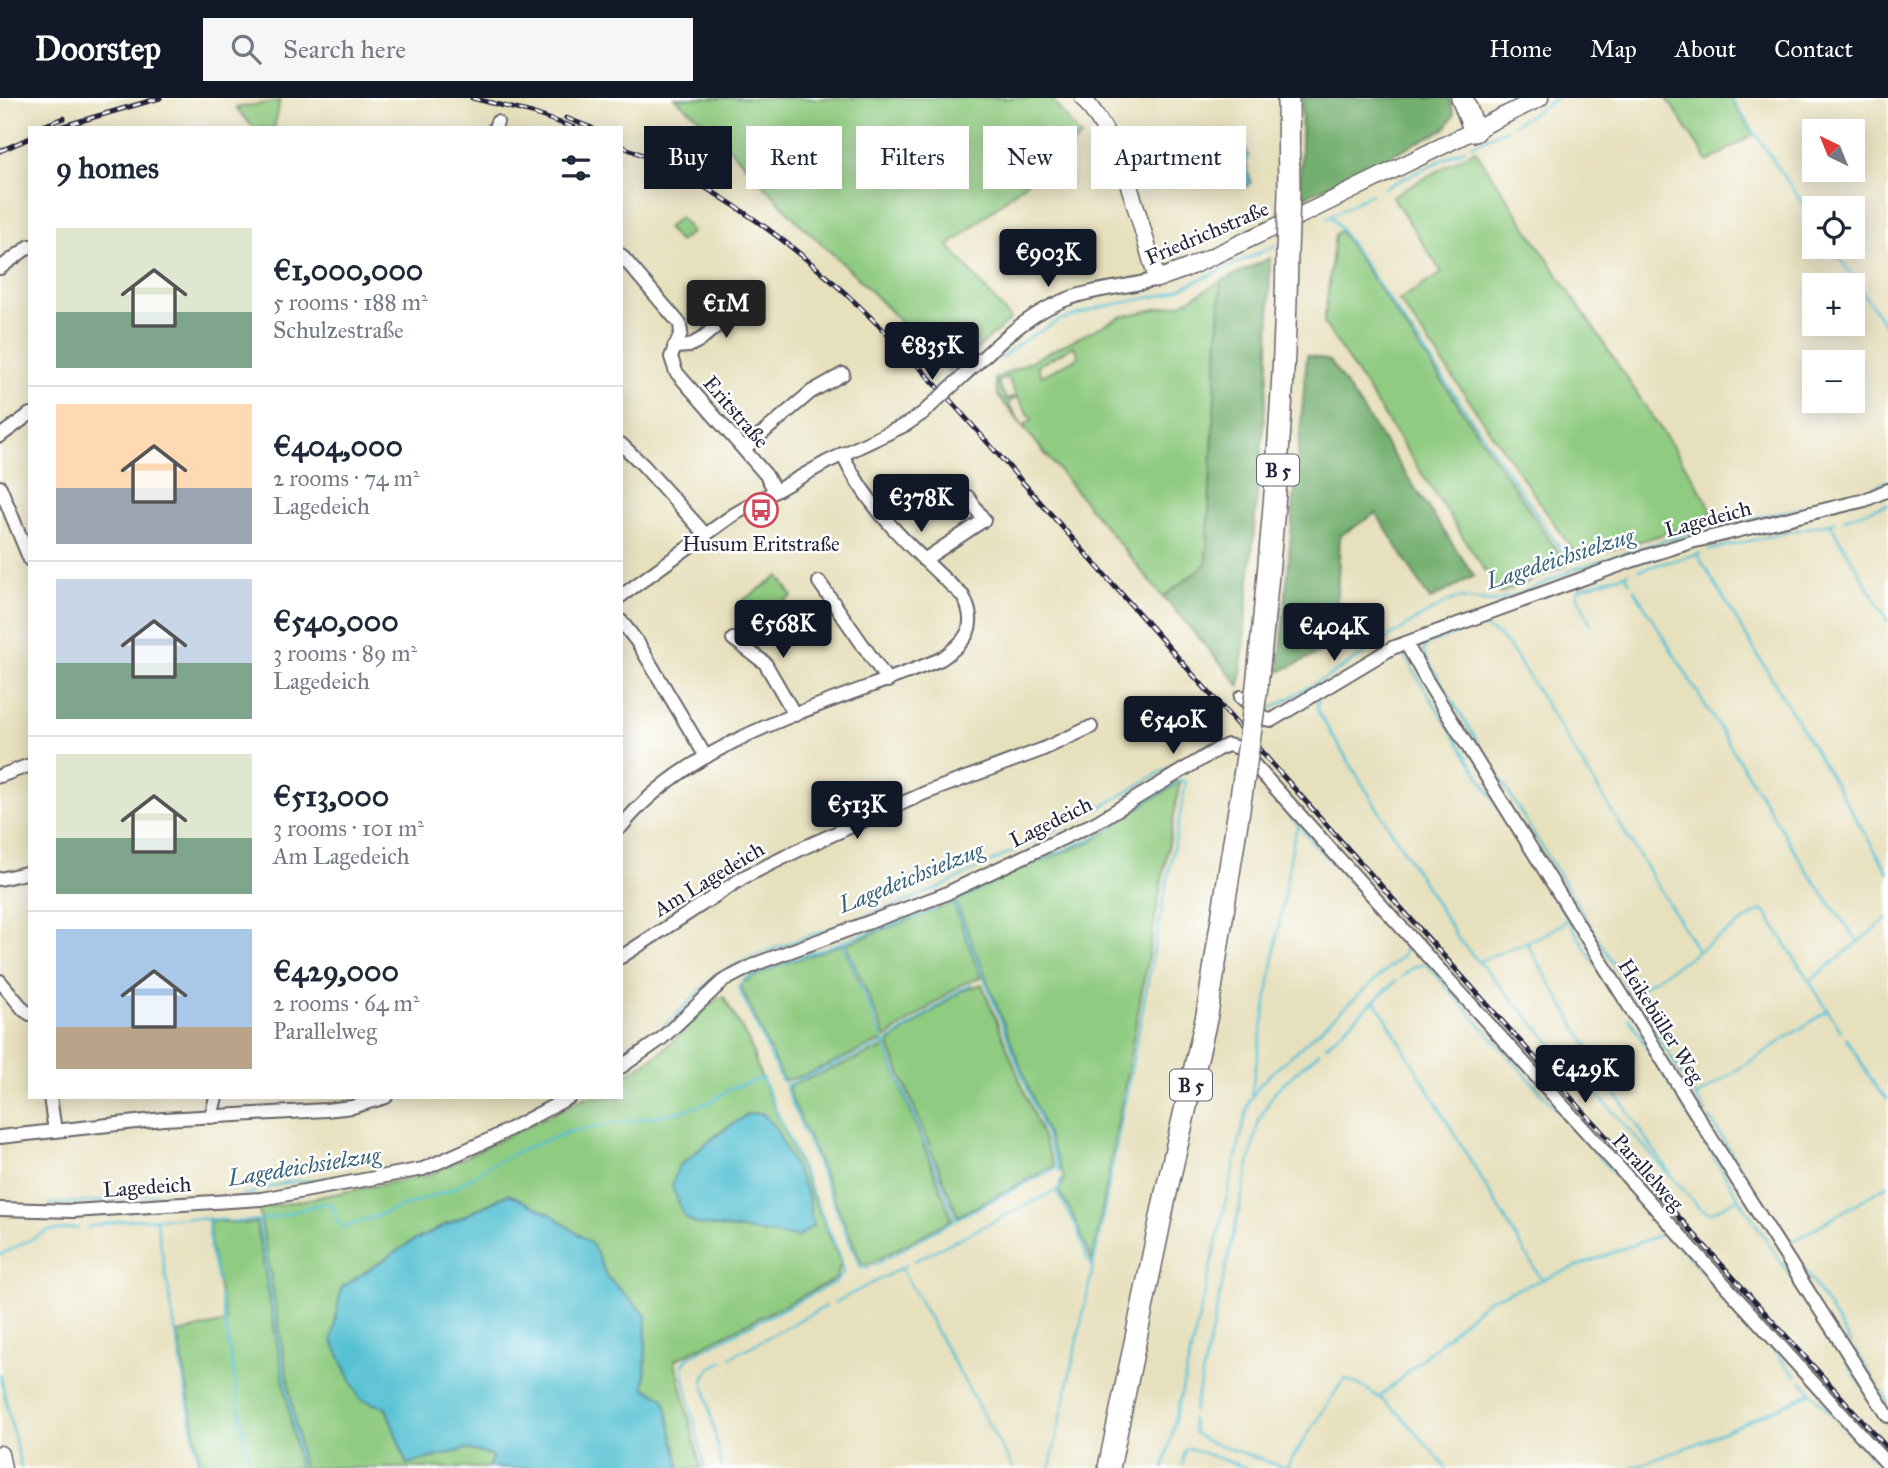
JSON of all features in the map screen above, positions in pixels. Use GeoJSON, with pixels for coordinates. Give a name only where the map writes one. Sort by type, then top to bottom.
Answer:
{"type":"FeatureCollection","features":[{"type":"Feature","properties":{"kind":"highway","name":"B 5"},"geometry":{"type":"LineString","coordinates":[[1109,1468],[1166,1193],[1207,1015],[1244,777],[1249,691],[1276,496],[1285,359],[1288,98]]}},
{"type":"Feature","properties":{"kind":"highway"},"geometry":{"type":"LineString","coordinates":[[1462,98],[1475,131]]}},
{"type":"Feature","properties":{"kind":"street"},"geometry":{"type":"LineString","coordinates":[[1083,98],[1099,120],[1123,169],[1157,279]]}},
{"type":"Feature","properties":{"kind":"street","name":"Friedrichstraße"},"geometry":{"type":"LineString","coordinates":[[623,595],[733,515],[842,454],[886,436],[923,413],[1015,329],[1053,304],[1074,296],[1157,279],[1185,269],[1540,98]]}},
{"type":"Feature","properties":{"kind":"street"},"geometry":{"type":"LineString","coordinates":[[0,268],[28,247]]}},
{"type":"Feature","properties":{"kind":"street","name":"Eritstraße"},"geometry":{"type":"LineString","coordinates":[[623,257],[680,324],[681,334],[671,357],[677,372],[766,475],[775,491]]}},
{"type":"Feature","properties":{"kind":"street"},"geometry":{"type":"LineString","coordinates":[[674,347],[689,346],[700,340],[736,310],[746,291]]}},
{"type":"Feature","properties":{"kind":"street"},"geometry":{"type":"LineString","coordinates":[[744,449],[811,392],[843,374]]}},
{"type":"Feature","properties":{"kind":"street"},"geometry":{"type":"LineString","coordinates":[[0,436],[28,415]]}},
{"type":"Feature","properties":{"kind":"street"},"geometry":{"type":"LineString","coordinates":[[623,446],[705,534]]}},
{"type":"Feature","properties":{"kind":"street"},"geometry":{"type":"LineString","coordinates":[[623,825],[649,798],[706,757],[751,733],[941,659],[957,648],[968,635],[971,620],[969,607],[962,596],[924,561],[877,510],[842,454]]}},
{"type":"Feature","properties":{"kind":"street"},"geometry":{"type":"LineString","coordinates":[[0,487],[28,555]]}},
{"type":"Feature","properties":{"kind":"street","name":"Lagedeich"},"geometry":{"type":"LineString","coordinates":[[1249,691],[1261,714],[1272,720],[1380,654],[1406,643],[1631,561],[1691,542],[1865,500],[1888,490]]}},
{"type":"Feature","properties":{"kind":"street"},"geometry":{"type":"LineString","coordinates":[[924,561],[984,520],[968,497]]}},
{"type":"Feature","properties":{"kind":"street"},"geometry":{"type":"LineString","coordinates":[[819,582],[888,681]]}},
{"type":"Feature","properties":{"kind":"street"},"geometry":{"type":"LineString","coordinates":[[623,624],[638,643],[706,757]]}},
{"type":"Feature","properties":{"kind":"street"},"geometry":{"type":"LineString","coordinates":[[733,639],[765,663],[795,715]]}},
{"type":"Feature","properties":{"kind":"street","name":"Heikebüller Weg"},"geometry":{"type":"LineString","coordinates":[[1406,643],[1726,1163],[1888,1416]]}},
{"type":"Feature","properties":{"kind":"street","name":"Am Lagedeich"},"geometry":{"type":"LineString","coordinates":[[623,956],[744,877],[805,846],[925,793],[1041,750],[1091,727]]}},
{"type":"Feature","properties":{"kind":"street","name":"Lagedeich"},"geometry":{"type":"LineString","coordinates":[[623,1066],[661,1039],[723,981],[758,963],[943,895],[1095,822],[1218,749],[1228,745],[1240,748]]}},
{"type":"Feature","properties":{"kind":"street","name":"Parallelweg"},"geometry":{"type":"LineString","coordinates":[[1240,748],[1888,1465]]}},
{"type":"Feature","properties":{"kind":"street"},"geometry":{"type":"LineString","coordinates":[[0,776],[28,766]]}},
{"type":"Feature","properties":{"kind":"street"},"geometry":{"type":"LineString","coordinates":[[0,878],[28,873]]}},
{"type":"Feature","properties":{"kind":"street"},"geometry":{"type":"LineString","coordinates":[[0,982],[28,1013]]}},
{"type":"Feature","properties":{"kind":"street"},"geometry":{"type":"LineString","coordinates":[[50,1099],[55,1131]]}},
{"type":"Feature","properties":{"kind":"street"},"geometry":{"type":"LineString","coordinates":[[211,1117],[216,1099]]}},
{"type":"Feature","properties":{"kind":"street"},"geometry":{"type":"LineString","coordinates":[[0,1137],[163,1119],[326,1110],[352,1107],[379,1099]]}},
{"type":"Feature","properties":{"kind":"street","name":"Lagedeich"},"geometry":{"type":"LineString","coordinates":[[0,1209],[73,1211],[261,1199],[423,1169],[491,1139],[553,1102]]}},
{"type":"Feature","properties":{"kind":"street"},"geometry":{"type":"LineString","coordinates":[[0,1454],[3,1468]]}},
{"type":"Feature","properties":{"kind":"green space"},"geometry":{"type":"Polygon","coordinates":[[[675,98],[1051,98],[1073,126],[983,126],[983,189],[1018,189],[949,246],[1011,319],[950,373],[767,189],[842,189],[842,126],[746,126],[746,166],[732,151],[732,126],[708,126],[675,98]]]}},
{"type":"Feature","properties":{"kind":"green space"},"geometry":{"type":"Polygon","coordinates":[[[1302,98],[1450,98],[1454,115],[1445,129],[1300,199],[1302,98]]]}},
{"type":"Feature","properties":{"kind":"green space"},"geometry":{"type":"Polygon","coordinates":[[[1667,98],[1730,98],[1754,134],[1708,162],[1667,98]]]}},
{"type":"Feature","properties":{"kind":"green space"},"geometry":{"type":"Polygon","coordinates":[[[280,101],[274,126],[252,126],[236,108],[280,101]]]}},
{"type":"Feature","properties":{"kind":"green space"},"geometry":{"type":"Polygon","coordinates":[[[1475,150],[1694,479],[1711,509],[1711,520],[1579,559],[1399,300],[1442,273],[1392,196],[1475,150]]]}},
{"type":"Feature","properties":{"kind":"green space"},"geometry":{"type":"Polygon","coordinates":[[[680,217],[692,232],[679,242],[667,228],[680,217]]]}},
{"type":"Feature","properties":{"kind":"green space"},"geometry":{"type":"Polygon","coordinates":[[[1340,231],[1567,565],[1500,594],[1324,323],[1335,234],[1340,231]]]}},
{"type":"Feature","properties":{"kind":"green space"},"geometry":{"type":"Polygon","coordinates":[[[1270,258],[1269,363],[1240,686],[1163,597],[1206,564],[1221,281],[1270,258]]]}},
{"type":"Feature","properties":{"kind":"green space"},"geometry":{"type":"Polygon","coordinates":[[[1221,281],[1206,564],[1163,597],[998,396],[995,379],[1120,317],[1183,303],[1221,281]],[[1074,346],[1037,366],[1042,376],[1079,357],[1074,346]],[[1008,377],[998,382],[1006,400],[1016,396],[1008,377]],[[1017,397],[1008,403],[1023,426],[1032,420],[1017,397]]]}},
{"type":"Feature","properties":{"kind":"green space"},"geometry":{"type":"Polygon","coordinates":[[[1307,355],[1330,361],[1474,576],[1430,600],[1376,513],[1340,536],[1335,645],[1279,672],[1307,355]]]}},
{"type":"Feature","properties":{"kind":"green space"},"geometry":{"type":"Polygon","coordinates":[[[779,576],[792,596],[761,618],[739,603],[779,576]]]}},
{"type":"Feature","properties":{"kind":"green space"},"geometry":{"type":"Polygon","coordinates":[[[1180,782],[1092,1261],[1073,1215],[1059,1192],[1064,1178],[956,901],[1024,868],[1094,840],[1180,782]]]}},
{"type":"Feature","properties":{"kind":"green space"},"geometry":{"type":"Polygon","coordinates":[[[953,903],[981,978],[962,984],[886,1038],[846,944],[953,903]]]}},
{"type":"Feature","properties":{"kind":"green space"},"geometry":{"type":"Polygon","coordinates":[[[843,944],[884,1042],[878,1042],[805,1075],[787,1080],[782,1078],[741,983],[783,964],[843,944]]]}},
{"type":"Feature","properties":{"kind":"green space"},"geometry":{"type":"Polygon","coordinates":[[[982,984],[1054,1166],[958,1216],[889,1046],[891,1041],[961,991],[982,984]]]}},
{"type":"Feature","properties":{"kind":"green space"},"geometry":{"type":"Polygon","coordinates":[[[718,997],[724,997],[749,1042],[759,1072],[841,1263],[836,1279],[675,1360],[701,1468],[680,1468],[664,1399],[645,1388],[646,1315],[607,1277],[592,1245],[508,1194],[411,1242],[341,1288],[407,1464],[467,1449],[493,1456],[488,1468],[303,1468],[259,1209],[429,1175],[582,1099],[623,1099],[623,1077],[659,1054],[718,997]],[[762,1113],[751,1115],[729,1126],[678,1167],[762,1113]]]}},
{"type":"Feature","properties":{"kind":"green space"},"geometry":{"type":"Polygon","coordinates":[[[886,1047],[952,1219],[870,1264],[862,1264],[788,1090],[789,1086],[886,1047]]]}},
{"type":"Feature","properties":{"kind":"green space"},"geometry":{"type":"Polygon","coordinates":[[[209,1220],[248,1224],[256,1222],[299,1468],[201,1468],[178,1333],[226,1322],[211,1250],[209,1220]]]}},
{"type":"Feature","properties":{"kind":"water"},"geometry":{"type":"Polygon","coordinates":[[[1246,163],[1251,182],[1246,187],[1246,163]]]}},
{"type":"Feature","properties":{"kind":"water"},"geometry":{"type":"Polygon","coordinates":[[[762,1113],[776,1129],[808,1195],[813,1226],[798,1237],[696,1224],[684,1216],[672,1186],[678,1167],[748,1114],[762,1113]]]}},
{"type":"Feature","properties":{"kind":"water"},"geometry":{"type":"Polygon","coordinates":[[[509,1194],[552,1215],[593,1245],[607,1277],[646,1315],[645,1388],[664,1398],[680,1468],[488,1468],[493,1456],[467,1449],[407,1464],[386,1408],[360,1399],[332,1340],[341,1288],[411,1242],[509,1194]]]}},
{"type":"Feature","properties":{"kind":"waterway"},"geometry":{"type":"LineString","coordinates":[[1513,125],[1558,98]]}},
{"type":"Feature","properties":{"kind":"waterway"},"geometry":{"type":"LineString","coordinates":[[1731,98],[1802,203]]}},
{"type":"Feature","properties":{"kind":"waterway"},"geometry":{"type":"LineString","coordinates":[[1472,145],[1506,129]]}},
{"type":"Feature","properties":{"kind":"waterway"},"geometry":{"type":"LineString","coordinates":[[1384,188],[1465,149]]}},
{"type":"Feature","properties":{"kind":"waterway"},"geometry":{"type":"LineString","coordinates":[[1327,218],[1371,194]]}},
{"type":"Feature","properties":{"kind":"waterway"},"geometry":{"type":"LineString","coordinates":[[1331,215],[1569,561]]}},
{"type":"Feature","properties":{"kind":"waterway"},"geometry":{"type":"LineString","coordinates":[[1296,236],[1305,232]]}},
{"type":"Feature","properties":{"kind":"waterway"},"geometry":{"type":"LineString","coordinates":[[1001,358],[1020,343],[1058,321],[1101,307],[1168,294],[1277,245]]}},
{"type":"Feature","properties":{"kind":"waterway"},"geometry":{"type":"LineString","coordinates":[[1840,259],[1888,330]]}},
{"type":"Feature","properties":{"kind":"waterway","name":"Lagedeichsielzug"},"geometry":{"type":"LineString","coordinates":[[1265,712],[1336,672],[1449,601],[1460,598],[1493,602],[1520,594],[1575,569],[1689,533],[1820,504],[1863,492],[1888,481]]}},
{"type":"Feature","properties":{"kind":"waterway"},"geometry":{"type":"LineString","coordinates":[[1844,519],[1888,504]]}},
{"type":"Feature","properties":{"kind":"waterway"},"geometry":{"type":"LineString","coordinates":[[1709,550],[1834,522]]}},
{"type":"Feature","properties":{"kind":"waterway"},"geometry":{"type":"LineString","coordinates":[[1831,525],[1888,621]]}},
{"type":"Feature","properties":{"kind":"waterway"},"geometry":{"type":"LineString","coordinates":[[1639,570],[1701,553]]}},
{"type":"Feature","properties":{"kind":"waterway"},"geometry":{"type":"LineString","coordinates":[[1697,554],[1888,872]]}},
{"type":"Feature","properties":{"kind":"waterway"},"geometry":{"type":"LineString","coordinates":[[1591,625],[1577,594],[1578,589],[1629,573]]}},
{"type":"Feature","properties":{"kind":"waterway"},"geometry":{"type":"LineString","coordinates":[[1625,574],[1630,583]]}},
{"type":"Feature","properties":{"kind":"waterway"},"geometry":{"type":"LineString","coordinates":[[1634,589],[1807,871],[1858,942]]}},
{"type":"Feature","properties":{"kind":"waterway"},"geometry":{"type":"LineString","coordinates":[[1476,627],[1429,643],[1423,650],[1425,656],[1635,999]]}},
{"type":"Feature","properties":{"kind":"waterway"},"geometry":{"type":"LineString","coordinates":[[1486,629],[1498,635],[1514,653],[1698,951]]}},
{"type":"Feature","properties":{"kind":"waterway"},"geometry":{"type":"LineString","coordinates":[[1391,655],[1402,655],[1407,660],[1606,981]]}},
{"type":"Feature","properties":{"kind":"waterway"},"geometry":{"type":"LineString","coordinates":[[1319,700],[1318,712],[1459,940],[1701,1210],[1710,1213],[1739,1198]]}},
{"type":"Feature","properties":{"kind":"waterway","name":"Lagedeichsielzug"},"geometry":{"type":"LineString","coordinates":[[651,1039],[717,975],[753,956],[939,888],[1101,807],[1224,735]]}},
{"type":"Feature","properties":{"kind":"waterway"},"geometry":{"type":"LineString","coordinates":[[1050,1468],[1093,1267],[1186,783],[1179,781],[1138,806],[1107,830]]}},
{"type":"Feature","properties":{"kind":"waterway"},"geometry":{"type":"LineString","coordinates":[[1278,803],[1328,859]]}},
{"type":"Feature","properties":{"kind":"waterway"},"geometry":{"type":"LineString","coordinates":[[1251,1095],[1294,836],[1298,826]]}},
{"type":"Feature","properties":{"kind":"waterway"},"geometry":{"type":"LineString","coordinates":[[945,906],[1031,864],[1102,834]]}},
{"type":"Feature","properties":{"kind":"waterway"},"geometry":{"type":"LineString","coordinates":[[1164,1468],[1249,1101],[1262,1082],[1403,955],[1406,945],[1333,864]]}},
{"type":"Feature","properties":{"kind":"waterway"},"geometry":{"type":"LineString","coordinates":[[954,901],[1060,1172]]}},
{"type":"Feature","properties":{"kind":"waterway"},"geometry":{"type":"LineString","coordinates":[[869,1267],[861,1267],[858,1262],[786,1089],[787,1085],[781,1079],[738,987],[745,979],[783,963],[936,909]]}},
{"type":"Feature","properties":{"kind":"waterway"},"geometry":{"type":"LineString","coordinates":[[1632,994],[1761,910],[1766,913],[1841,1031]]}},
{"type":"Feature","properties":{"kind":"waterway"},"geometry":{"type":"LineString","coordinates":[[1810,981],[1888,918]]}},
{"type":"Feature","properties":{"kind":"waterway"},"geometry":{"type":"LineString","coordinates":[[1478,962],[1534,939],[1566,921]]}},
{"type":"Feature","properties":{"kind":"waterway"},"geometry":{"type":"LineString","coordinates":[[1526,942],[1616,1094],[1668,1171]]}},
{"type":"Feature","properties":{"kind":"waterway"},"geometry":{"type":"LineString","coordinates":[[844,943],[857,974]]}},
{"type":"Feature","properties":{"kind":"waterway"},"geometry":{"type":"LineString","coordinates":[[1402,977],[1413,967],[1426,964],[1796,1376]]}},
{"type":"Feature","properties":{"kind":"waterway"},"geometry":{"type":"LineString","coordinates":[[859,981],[956,1219]]}},
{"type":"Feature","properties":{"kind":"waterway"},"geometry":{"type":"LineString","coordinates":[[1396,981],[1375,1000],[1541,1279]]}},
{"type":"Feature","properties":{"kind":"waterway"},"geometry":{"type":"LineString","coordinates":[[788,1084],[886,1043],[961,989],[971,985]]}},
{"type":"Feature","properties":{"kind":"waterway"},"geometry":{"type":"LineString","coordinates":[[1326,1046],[1375,1000]]}},
{"type":"Feature","properties":{"kind":"waterway"},"geometry":{"type":"LineString","coordinates":[[1639,1005],[1706,1113]]}},
{"type":"Feature","properties":{"kind":"waterway"},"geometry":{"type":"LineString","coordinates":[[1696,1097],[1827,1011]]}},
{"type":"Feature","properties":{"kind":"waterway"},"geometry":{"type":"LineString","coordinates":[[1629,1018],[1739,1198],[1888,1425]]}},
{"type":"Feature","properties":{"kind":"waterway"},"geometry":{"type":"LineString","coordinates":[[1846,1038],[1878,1090],[1888,1099]]}},
{"type":"Feature","properties":{"kind":"waterway","name":"Lagedeichsielzug"},"geometry":{"type":"LineString","coordinates":[[623,1057],[639,1047]]}},
{"type":"Feature","properties":{"kind":"waterway"},"geometry":{"type":"LineString","coordinates":[[1194,1411],[1259,1120],[1276,1090],[1319,1052]]}},
{"type":"Feature","properties":{"kind":"waterway"},"geometry":{"type":"LineString","coordinates":[[705,1468],[683,1374],[683,1365],[688,1357],[836,1282],[843,1272],[841,1258],[762,1078]]}},
{"type":"Feature","properties":{"kind":"waterway"},"geometry":{"type":"LineString","coordinates":[[231,1221],[267,1219],[324,1203],[333,1205],[337,1222],[345,1227],[455,1188],[487,1167],[568,1132],[679,1112],[713,1101],[729,1089],[763,1078]]}},
{"type":"Feature","properties":{"kind":"waterway"},"geometry":{"type":"LineString","coordinates":[[1710,1119],[1851,1343]]}},
{"type":"Feature","properties":{"kind":"waterway","name":"Lagedeichsielzug"},"geometry":{"type":"LineString","coordinates":[[485,1135],[510,1122]]}},
{"type":"Feature","properties":{"kind":"waterway"},"geometry":{"type":"LineString","coordinates":[[875,1265],[956,1219],[1058,1167]]}},
{"type":"Feature","properties":{"kind":"waterway","name":"Lagedeichsielzug"},"geometry":{"type":"LineString","coordinates":[[242,1195],[289,1182],[346,1177]]}},
{"type":"Feature","properties":{"kind":"waterway"},"geometry":{"type":"LineString","coordinates":[[1061,1179],[1058,1194],[1077,1228],[1087,1258],[1093,1267]]}},
{"type":"Feature","properties":{"kind":"waterway"},"geometry":{"type":"LineString","coordinates":[[1790,1243],[1888,1185]]}},
{"type":"Feature","properties":{"kind":"waterway"},"geometry":{"type":"LineString","coordinates":[[914,1261],[1057,1190]]}},
{"type":"Feature","properties":{"kind":"waterway","name":"Lagedeichsielzug"},"geometry":{"type":"LineString","coordinates":[[50,1204],[147,1195],[201,1197]]}},
{"type":"Feature","properties":{"kind":"waterway"},"geometry":{"type":"LineString","coordinates":[[156,1218],[199,1468]]}},
{"type":"Feature","properties":{"kind":"waterway"},"geometry":{"type":"LineString","coordinates":[[88,1227],[127,1220],[179,1218]]}},
{"type":"Feature","properties":{"kind":"waterway"},"geometry":{"type":"LineString","coordinates":[[185,1218],[226,1220]]}},
{"type":"Feature","properties":{"kind":"waterway"},"geometry":{"type":"LineString","coordinates":[[208,1218],[210,1250],[218,1282]]}},
{"type":"Feature","properties":{"kind":"waterway"},"geometry":{"type":"LineString","coordinates":[[258,1221],[301,1468]]}},
{"type":"Feature","properties":{"kind":"waterway"},"geometry":{"type":"LineString","coordinates":[[0,1255],[47,1231],[78,1228]]}},
{"type":"Feature","properties":{"kind":"waterway"},"geometry":{"type":"LineString","coordinates":[[1380,1397],[1486,1301],[1667,1232]]}},
{"type":"Feature","properties":{"kind":"waterway"},"geometry":{"type":"LineString","coordinates":[[834,1303],[907,1265]]}},
{"type":"Feature","properties":{"kind":"waterway"},"geometry":{"type":"LineString","coordinates":[[901,1268],[1013,1468]]}},
{"type":"Feature","properties":{"kind":"waterway"},"geometry":{"type":"LineString","coordinates":[[220,1295],[250,1468]]}},
{"type":"Feature","properties":{"kind":"waterway"},"geometry":{"type":"LineString","coordinates":[[731,1357],[826,1306]]}},
{"type":"Feature","properties":{"kind":"waterway"},"geometry":{"type":"LineString","coordinates":[[1855,1350],[1888,1403]]}},
{"type":"Feature","properties":{"kind":"waterway"},"geometry":{"type":"LineString","coordinates":[[722,1468],[703,1379],[710,1368],[724,1361]]}},
{"type":"Feature","properties":{"kind":"waterway"},"geometry":{"type":"LineString","coordinates":[[0,1374],[21,1468]]}},
{"type":"Feature","properties":{"kind":"waterway"},"geometry":{"type":"LineString","coordinates":[[1192,1419],[1194,1432],[1204,1440],[1286,1468],[1344,1379],[1360,1385],[1388,1404],[1446,1468]]}},
{"type":"Feature","properties":{"kind":"waterway"},"geometry":{"type":"LineString","coordinates":[[1802,1382],[1873,1459]]}},
{"type":"Feature","properties":{"kind":"waterway"},"geometry":{"type":"LineString","coordinates":[[1632,1468],[1696,1444],[1811,1393]]}},
{"type":"Feature","properties":{"kind":"waterway"},"geometry":{"type":"LineString","coordinates":[[1182,1464],[1185,1450],[1189,1448],[1247,1468]]}},
{"type":"Feature","properties":{"kind":"waterway"},"geometry":{"type":"LineString","coordinates":[[1878,1465],[1881,1468]]}},
{"type":"Feature","properties":{"kind":"railway"},"geometry":{"type":"LineString","coordinates":[[63,126],[160,98]]}},
{"type":"Feature","properties":{"kind":"railway"},"geometry":{"type":"LineString","coordinates":[[472,98],[532,113],[569,126]]}},
{"type":"Feature","properties":{"kind":"railway"},"geometry":{"type":"LineString","coordinates":[[42,126],[64,118]]}},
{"type":"Feature","properties":{"kind":"railway"},"geometry":{"type":"LineString","coordinates":[[566,118],[587,126]]}},
{"type":"Feature","properties":{"kind":"railway"},"geometry":{"type":"LineString","coordinates":[[0,151],[28,139]]}},
{"type":"Feature","properties":{"kind":"railway"},"geometry":{"type":"LineString","coordinates":[[623,147],[682,175],[739,209],[792,248],[843,291],[890,337],[981,435],[1409,917],[1888,1449]]}},
{"type":"Feature","properties":{"kind":"place","name":"Husum Eritstraße"},"geometry":{"type":"Point","coordinates":[761,510]}}]}
